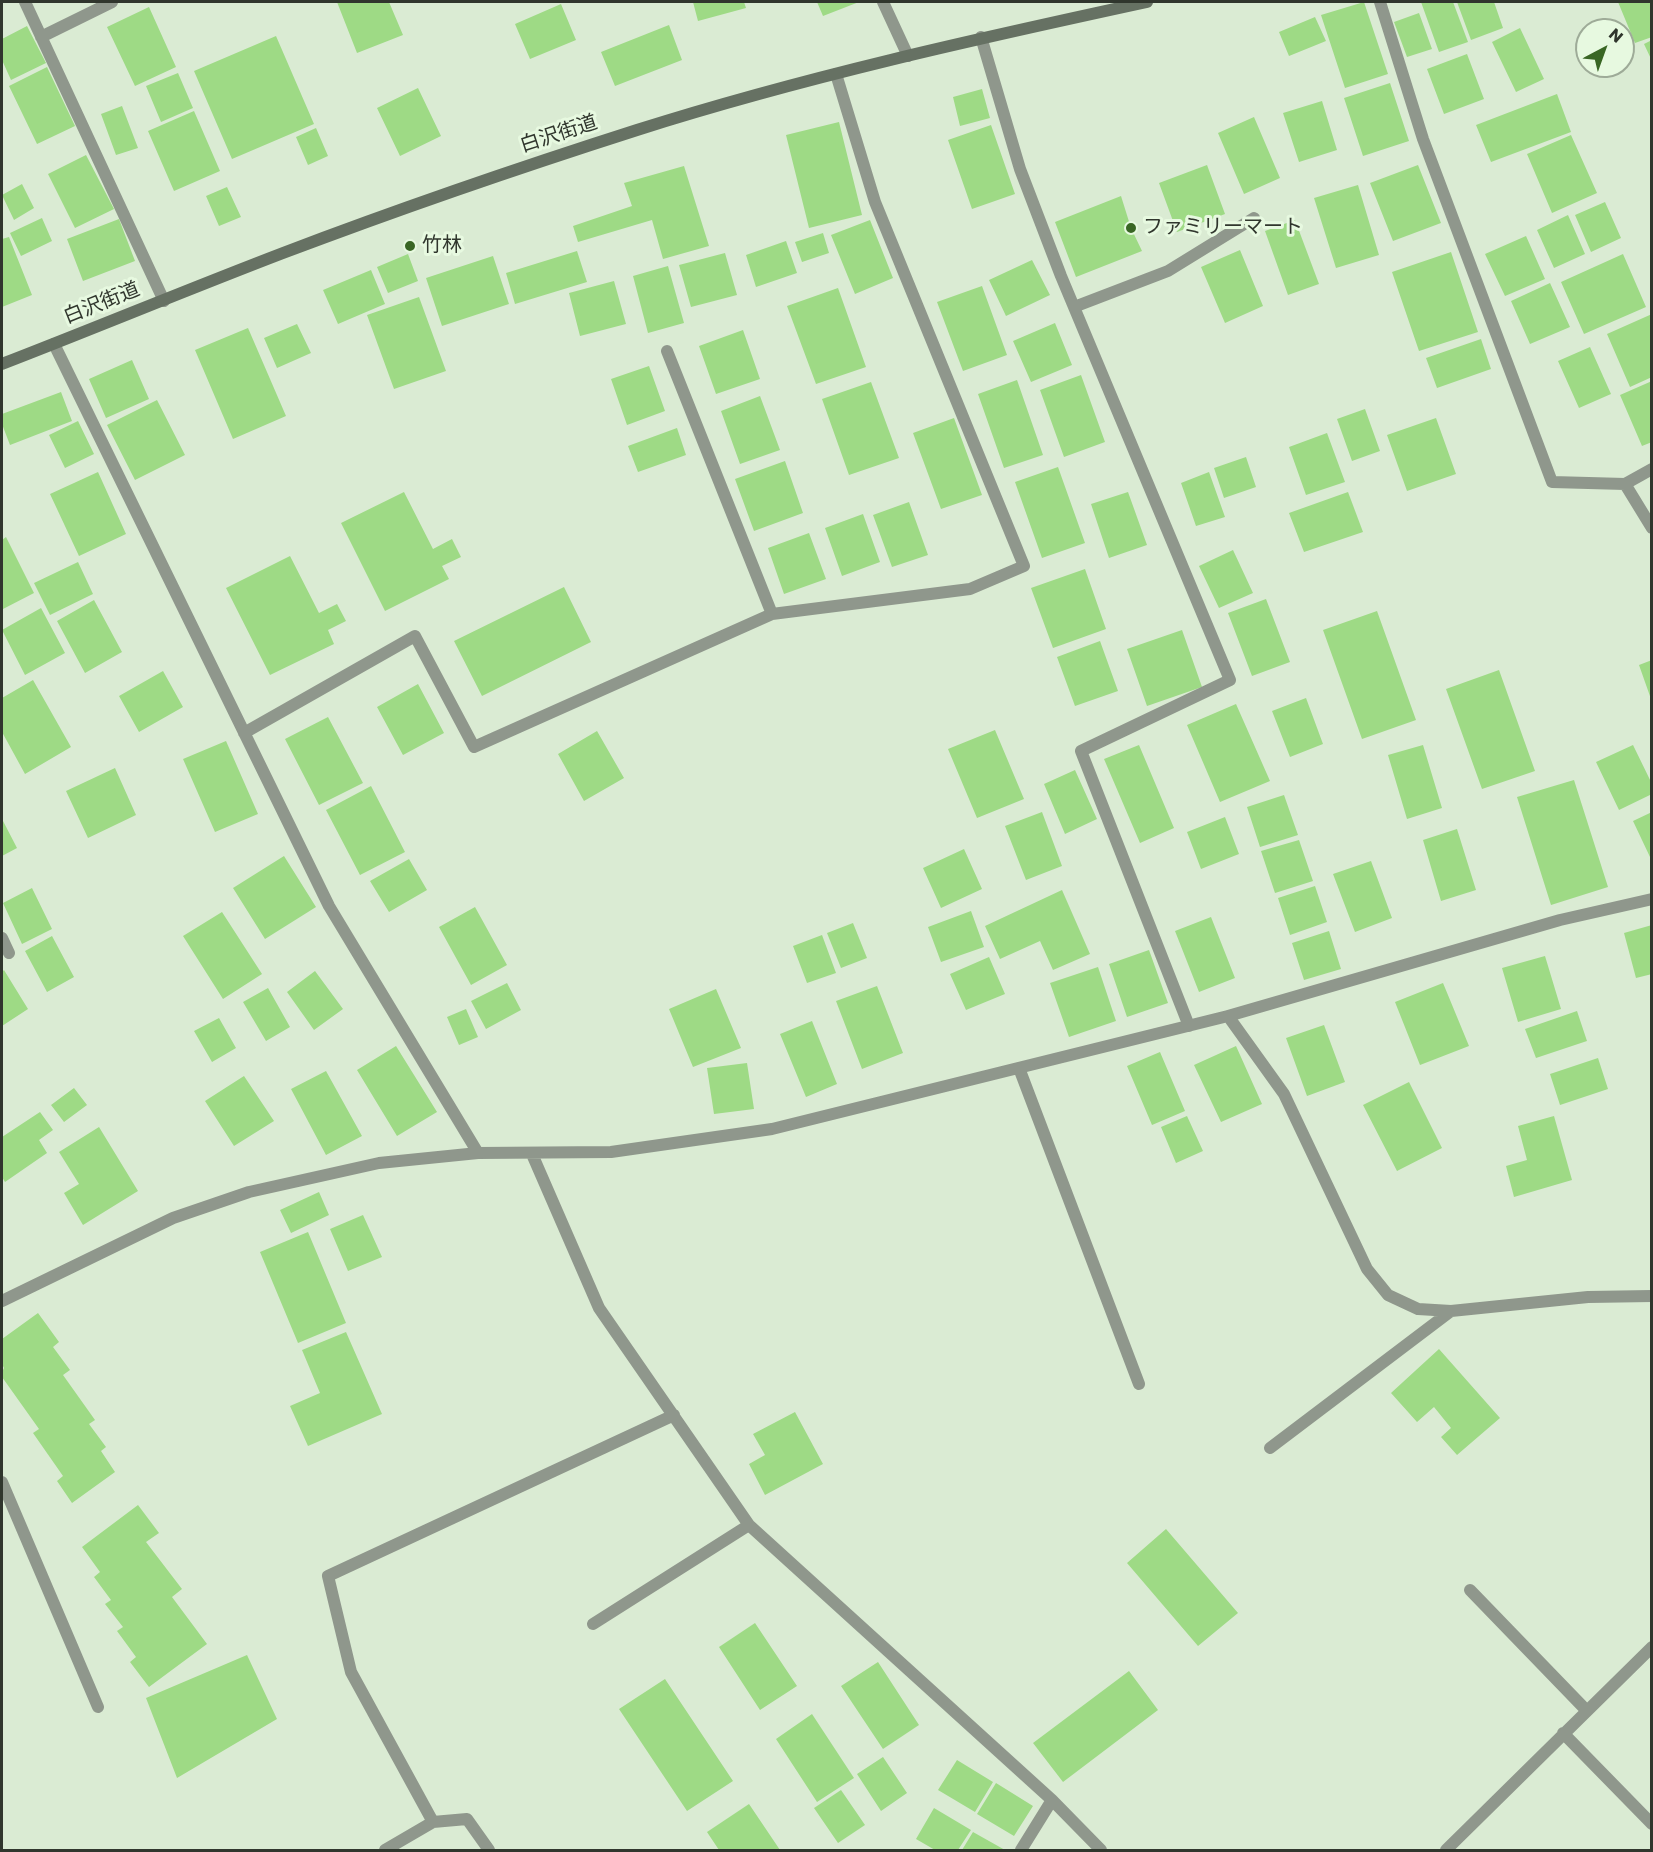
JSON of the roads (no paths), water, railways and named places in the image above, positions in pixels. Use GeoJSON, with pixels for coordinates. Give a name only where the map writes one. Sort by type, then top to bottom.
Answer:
{"type":"FeatureCollection","features":[{"type":"Feature","properties":{"kind":"main road","name":"白沢街道"},"geometry":{"type":"LineString","coordinates":[[2,364],[283,253],[460,188],[639,129],[769,91],[908,56],[1147,2]]}},
{"type":"Feature","properties":{"kind":"street"},"geometry":{"type":"LineString","coordinates":[[25,2],[164,301]]}},
{"type":"Feature","properties":{"kind":"street"},"geometry":{"type":"LineString","coordinates":[[41,37],[112,2]]}},
{"type":"Feature","properties":{"kind":"street"},"geometry":{"type":"LineString","coordinates":[[883,2],[908,56]]}},
{"type":"Feature","properties":{"kind":"street"},"geometry":{"type":"LineString","coordinates":[[1380,2],[1423,139],[1552,482],[1625,484],[1652,469]]}},
{"type":"Feature","properties":{"kind":"street"},"geometry":{"type":"LineString","coordinates":[[981,38],[1020,169],[1074,307],[1230,680],[1081,750],[1189,1026]]}},
{"type":"Feature","properties":{"kind":"street"},"geometry":{"type":"LineString","coordinates":[[244,734],[415,636],[474,747],[772,614],[970,589],[1024,566],[875,202],[836,74]]}},
{"type":"Feature","properties":{"kind":"street"},"geometry":{"type":"LineString","coordinates":[[1074,307],[1168,271],[1254,218]]}},
{"type":"Feature","properties":{"kind":"street"},"geometry":{"type":"LineString","coordinates":[[54,344],[329,906],[478,1153]]}},
{"type":"Feature","properties":{"kind":"street"},"geometry":{"type":"LineString","coordinates":[[667,351],[772,614]]}},
{"type":"Feature","properties":{"kind":"street"},"geometry":{"type":"LineString","coordinates":[[1625,484],[1652,528]]}},
{"type":"Feature","properties":{"kind":"street"},"geometry":{"type":"LineString","coordinates":[[2,1301],[173,1218],[249,1192],[379,1163],[478,1153],[611,1152],[772,1129],[1228,1016],[1560,920],[1652,899]]}},
{"type":"Feature","properties":{"kind":"street"},"geometry":{"type":"LineString","coordinates":[[2,938],[9,953]]}},
{"type":"Feature","properties":{"kind":"street"},"geometry":{"type":"LineString","coordinates":[[1228,1016],[1284,1094],[1368,1269],[1388,1295],[1418,1309],[1451,1311],[1588,1297],[1652,1296]]}},
{"type":"Feature","properties":{"kind":"street"},"geometry":{"type":"LineString","coordinates":[[1019,1068],[1139,1384]]}},
{"type":"Feature","properties":{"kind":"street"},"geometry":{"type":"LineString","coordinates":[[532,1154],[599,1308],[749,1525],[1052,1800],[1101,1851]]}},
{"type":"Feature","properties":{"kind":"street"},"geometry":{"type":"LineString","coordinates":[[1270,1448],[1451,1311]]}},
{"type":"Feature","properties":{"kind":"street"},"geometry":{"type":"LineString","coordinates":[[433,1822],[351,1671],[328,1576],[674,1415]]}},
{"type":"Feature","properties":{"kind":"street"},"geometry":{"type":"LineString","coordinates":[[2,1482],[98,1707]]}},
{"type":"Feature","properties":{"kind":"street"},"geometry":{"type":"LineString","coordinates":[[593,1624],[749,1525]]}},
{"type":"Feature","properties":{"kind":"street"},"geometry":{"type":"LineString","coordinates":[[1470,1590],[1587,1711]]}},
{"type":"Feature","properties":{"kind":"street"},"geometry":{"type":"LineString","coordinates":[[1446,1851],[1563,1732],[1652,1647]]}},
{"type":"Feature","properties":{"kind":"street"},"geometry":{"type":"LineString","coordinates":[[1563,1732],[1652,1824]]}},
{"type":"Feature","properties":{"kind":"street"},"geometry":{"type":"LineString","coordinates":[[1021,1851],[1052,1800]]}},
{"type":"Feature","properties":{"kind":"street"},"geometry":{"type":"LineString","coordinates":[[385,1851],[433,1822],[467,1820],[489,1851]]}},
{"type":"Feature","properties":{"kind":"place","name":"ファミリーマート"},"geometry":{"type":"Point","coordinates":[1131,228]}},
{"type":"Feature","properties":{"kind":"place","name":"竹林"},"geometry":{"type":"Point","coordinates":[410,246]}}]}
